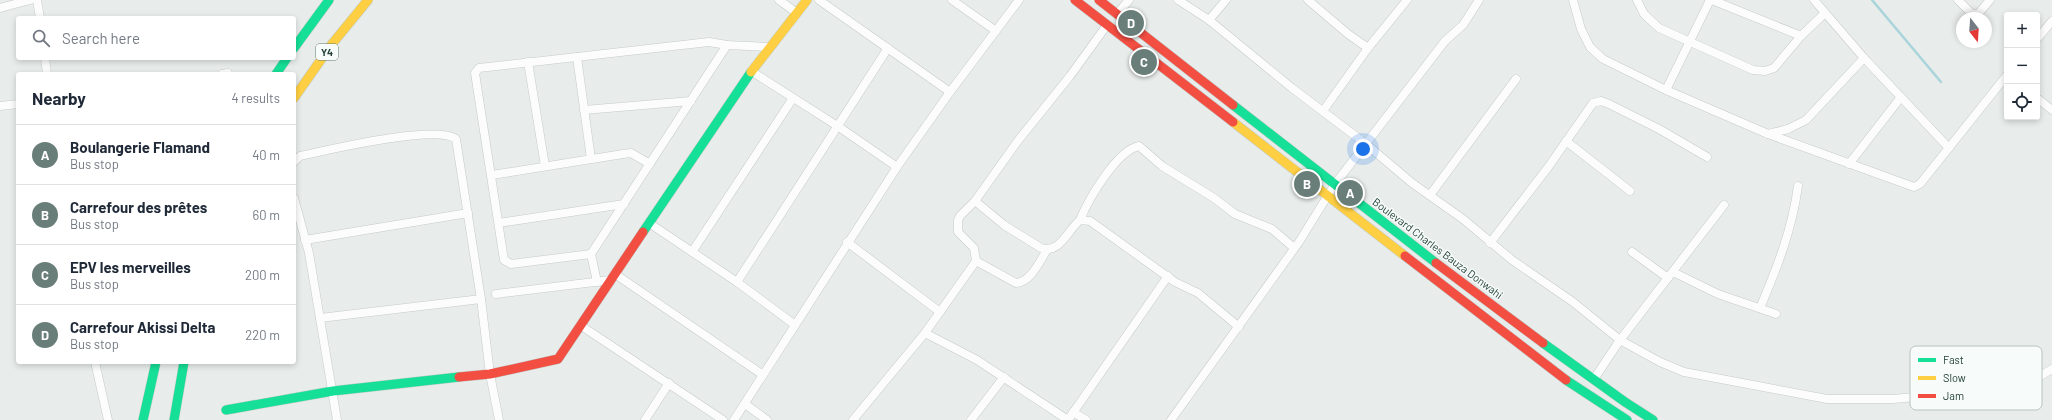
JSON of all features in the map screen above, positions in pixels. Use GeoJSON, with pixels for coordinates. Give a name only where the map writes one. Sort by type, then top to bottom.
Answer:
{"type":"FeatureCollection","features":[{"type":"Feature","properties":{"kind":"main road","name":"Y4"},"geometry":{"type":"LineString","coordinates":[[296,45],[328,0]]}},
{"type":"Feature","properties":{"kind":"main road"},"geometry":{"type":"LineString","coordinates":[[226,410],[333,391],[490,374],[558,359],[751,71],[807,0]]}},
{"type":"Feature","properties":{"kind":"main road"},"geometry":{"type":"LineString","coordinates":[[1075,0],[1566,380],[1627,420]]}},
{"type":"Feature","properties":{"kind":"main road","name":"Boulevard Charles Bauza Donwahi"},"geometry":{"type":"LineString","coordinates":[[1099,0],[1471,290],[1653,420]]}},
{"type":"Feature","properties":{"kind":"main road","name":"Y4"},"geometry":{"type":"LineString","coordinates":[[296,95],[332,44],[366,2]]}},
{"type":"Feature","properties":{"kind":"main road"},"geometry":{"type":"LineString","coordinates":[[277,72],[286,60]]}},
{"type":"Feature","properties":{"kind":"main road"},"geometry":{"type":"LineString","coordinates":[[143,420],[156,364]]}},
{"type":"Feature","properties":{"kind":"main road"},"geometry":{"type":"LineString","coordinates":[[174,420],[184,364]]}},
{"type":"Feature","properties":{"kind":"street"},"geometry":{"type":"LineString","coordinates":[[0,8],[30,0]]}},
{"type":"Feature","properties":{"kind":"street"},"geometry":{"type":"LineString","coordinates":[[37,0],[40,16]]}},
{"type":"Feature","properties":{"kind":"street"},"geometry":{"type":"LineString","coordinates":[[779,0],[797,13]]}},
{"type":"Feature","properties":{"kind":"street"},"geometry":{"type":"LineString","coordinates":[[819,0],[950,92]]}},
{"type":"Feature","properties":{"kind":"street"},"geometry":{"type":"LineString","coordinates":[[952,0],[996,31]]}},
{"type":"Feature","properties":{"kind":"street"},"geometry":{"type":"LineString","coordinates":[[734,420],[847,242],[897,167],[950,92],[1019,0]]}},
{"type":"Feature","properties":{"kind":"street"},"geometry":{"type":"LineString","coordinates":[[1117,14],[1129,0]]}},
{"type":"Feature","properties":{"kind":"street"},"geometry":{"type":"LineString","coordinates":[[1178,0],[1209,20],[1366,144],[1412,183],[1430,195],[1490,243],[1573,302],[1620,340],[1660,362],[1684,372],[1827,399],[1893,399],[1910,397]]}},
{"type":"Feature","properties":{"kind":"street"},"geometry":{"type":"LineString","coordinates":[[1209,20],[1226,0]]}},
{"type":"Feature","properties":{"kind":"street"},"geometry":{"type":"LineString","coordinates":[[1323,111],[1368,48],[1407,0]]}},
{"type":"Feature","properties":{"kind":"street"},"geometry":{"type":"LineString","coordinates":[[1171,420],[1202,375],[1239,327],[1294,248],[1335,184],[1445,41],[1463,25],[1479,0]]}},
{"type":"Feature","properties":{"kind":"street"},"geometry":{"type":"LineString","coordinates":[[1573,0],[1581,29],[1590,47],[1603,59],[1666,90],[1768,134],[1914,188],[1920,184],[2004,79]]}},
{"type":"Feature","properties":{"kind":"street"},"geometry":{"type":"LineString","coordinates":[[1637,0],[1644,14],[1659,28],[1753,70],[1766,71],[1774,68],[1801,36],[1825,13]]}},
{"type":"Feature","properties":{"kind":"street"},"geometry":{"type":"LineString","coordinates":[[1666,90],[1689,41],[1711,0],[1801,36]]}},
{"type":"Feature","properties":{"kind":"street"},"geometry":{"type":"LineString","coordinates":[[1814,0],[1864,58],[1949,148]]}},
{"type":"Feature","properties":{"kind":"street"},"geometry":{"type":"LineString","coordinates":[[1958,0],[1972,14],[1978,14],[1990,0]]}},
{"type":"Feature","properties":{"kind":"street"},"geometry":{"type":"LineString","coordinates":[[1313,2],[1348,34],[1368,48]]}},
{"type":"Feature","properties":{"kind":"street"},"geometry":{"type":"LineString","coordinates":[[2040,35],[2052,21]]}},
{"type":"Feature","properties":{"kind":"street"},"geometry":{"type":"LineString","coordinates":[[854,420],[925,333],[976,261],[974,248],[958,232],[960,216],[975,201],[1017,142],[1070,76],[1107,25]]}},
{"type":"Feature","properties":{"kind":"street"},"geometry":{"type":"LineString","coordinates":[[591,254],[511,264],[504,260],[475,73],[480,68],[709,42],[727,45],[770,47]]}},
{"type":"Feature","properties":{"kind":"street"},"geometry":{"type":"LineString","coordinates":[[597,282],[591,254],[727,45]]}},
{"type":"Feature","properties":{"kind":"street"},"geometry":{"type":"LineString","coordinates":[[737,282],[839,127],[888,48]]}},
{"type":"Feature","properties":{"kind":"street"},"geometry":{"type":"LineString","coordinates":[[577,57],[591,159]]}},
{"type":"Feature","properties":{"kind":"street"},"geometry":{"type":"LineString","coordinates":[[1768,134],[1788,129],[1806,120],[1864,58]]}},
{"type":"Feature","properties":{"kind":"street"},"geometry":{"type":"LineString","coordinates":[[45,60],[47,72]]}},
{"type":"Feature","properties":{"kind":"street"},"geometry":{"type":"LineString","coordinates":[[528,62],[545,166]]}},
{"type":"Feature","properties":{"kind":"street"},"geometry":{"type":"LineString","coordinates":[[751,71],[839,127],[897,167]]}},
{"type":"Feature","properties":{"kind":"street"},"geometry":{"type":"LineString","coordinates":[[1430,195],[1516,78]]}},
{"type":"Feature","properties":{"kind":"street"},"geometry":{"type":"LineString","coordinates":[[1849,164],[1900,97]]}},
{"type":"Feature","properties":{"kind":"street"},"geometry":{"type":"LineString","coordinates":[[692,252],[793,98]]}},
{"type":"Feature","properties":{"kind":"street"},"geometry":{"type":"LineString","coordinates":[[2040,100],[2052,110]]}},
{"type":"Feature","properties":{"kind":"street"},"geometry":{"type":"LineString","coordinates":[[584,110],[691,101]]}},
{"type":"Feature","properties":{"kind":"street"},"geometry":{"type":"LineString","coordinates":[[1490,243],[1566,141],[1592,103],[1601,101],[1659,129],[1707,157]]}},
{"type":"Feature","properties":{"kind":"street"},"geometry":{"type":"LineString","coordinates":[[0,106],[16,104]]}},
{"type":"Feature","properties":{"kind":"street"},"geometry":{"type":"LineString","coordinates":[[296,160],[300,156],[358,144],[433,134],[450,134],[456,139],[498,420]]}},
{"type":"Feature","properties":{"kind":"street"},"geometry":{"type":"LineString","coordinates":[[1566,141],[1630,191]]}},
{"type":"Feature","properties":{"kind":"street"},"geometry":{"type":"LineString","coordinates":[[975,201],[1004,225],[1031,243],[1047,250],[1052,250],[1058,246],[1080,220],[1086,205],[1109,172],[1131,147],[1139,146],[1162,166],[1214,198],[1234,214],[1272,229],[1294,248]]}},
{"type":"Feature","properties":{"kind":"street"},"geometry":{"type":"LineString","coordinates":[[492,175],[631,153],[650,164]]}},
{"type":"Feature","properties":{"kind":"street"},"geometry":{"type":"LineString","coordinates":[[1760,308],[1788,236],[1794,214],[1798,186]]}},
{"type":"Feature","properties":{"kind":"street"},"geometry":{"type":"LineString","coordinates":[[498,223],[624,204]]}},
{"type":"Feature","properties":{"kind":"street"},"geometry":{"type":"LineString","coordinates":[[1594,379],[1620,340],[1724,205]]}},
{"type":"Feature","properties":{"kind":"street"},"geometry":{"type":"LineString","coordinates":[[296,206],[309,254],[337,420]]}},
{"type":"Feature","properties":{"kind":"street"},"geometry":{"type":"LineString","coordinates":[[305,240],[468,213]]}},
{"type":"Feature","properties":{"kind":"street"},"geometry":{"type":"LineString","coordinates":[[1080,220],[1090,221],[1175,282],[1198,293],[1239,327]]}},
{"type":"Feature","properties":{"kind":"street"},"geometry":{"type":"LineString","coordinates":[[649,223],[737,282],[795,325]]}},
{"type":"Feature","properties":{"kind":"street"},"geometry":{"type":"LineString","coordinates":[[847,242],[940,312]]}},
{"type":"Feature","properties":{"kind":"street"},"geometry":{"type":"LineString","coordinates":[[976,261],[1016,283],[1022,283],[1029,277],[1047,250]]}},
{"type":"Feature","properties":{"kind":"street"},"geometry":{"type":"LineString","coordinates":[[1632,252],[1670,275],[1718,294],[1776,314]]}},
{"type":"Feature","properties":{"kind":"street"},"geometry":{"type":"LineString","coordinates":[[925,333],[977,360],[1068,420],[1168,276]]}},
{"type":"Feature","properties":{"kind":"street"},"geometry":{"type":"LineString","coordinates":[[496,294],[597,282],[613,277],[762,375]]}},
{"type":"Feature","properties":{"kind":"street"},"geometry":{"type":"LineString","coordinates":[[320,318],[481,299]]}},
{"type":"Feature","properties":{"kind":"street"},"geometry":{"type":"LineString","coordinates":[[580,325],[723,420]]}},
{"type":"Feature","properties":{"kind":"street"},"geometry":{"type":"LineString","coordinates":[[95,364],[108,420]]}},
{"type":"Feature","properties":{"kind":"street"},"geometry":{"type":"LineString","coordinates":[[2042,375],[2052,369]]}},
{"type":"Feature","properties":{"kind":"street"},"geometry":{"type":"LineString","coordinates":[[971,420],[1004,377]]}},
{"type":"Feature","properties":{"kind":"street"},"geometry":{"type":"LineString","coordinates":[[646,420],[668,383]]}},
{"type":"Feature","properties":{"kind":"street"},"geometry":{"type":"LineString","coordinates":[[745,404],[767,420]]}},
{"type":"Feature","properties":{"kind":"street"},"geometry":{"type":"LineString","coordinates":[[1073,412],[1086,420]]}},
{"type":"Feature","properties":{"kind":"waterway"},"geometry":{"type":"LineString","coordinates":[[1872,0],[1941,82]]}},
{"type":"Feature","properties":{"kind":"traffic: fast"},"geometry":{"type":"LineString","coordinates":[[296,45],[329,0]]}},
{"type":"Feature","properties":{"kind":"traffic: fast"},"geometry":{"type":"LineString","coordinates":[[277,72],[286,60]]}},
{"type":"Feature","properties":{"kind":"traffic: fast"},"geometry":{"type":"LineString","coordinates":[[643,232],[751,72]]}},
{"type":"Feature","properties":{"kind":"traffic: fast"},"geometry":{"type":"LineString","coordinates":[[1233,105],[1436,263]]}},
{"type":"Feature","properties":{"kind":"traffic: fast"},"geometry":{"type":"LineString","coordinates":[[1543,343],[1625,402],[1653,420]]}},
{"type":"Feature","properties":{"kind":"traffic: fast"},"geometry":{"type":"LineString","coordinates":[[143,420],[156,364]]}},
{"type":"Feature","properties":{"kind":"traffic: fast"},"geometry":{"type":"LineString","coordinates":[[174,420],[184,364]]}},
{"type":"Feature","properties":{"kind":"traffic: fast"},"geometry":{"type":"LineString","coordinates":[[226,410],[333,391],[459,377]]}},
{"type":"Feature","properties":{"kind":"traffic: fast"},"geometry":{"type":"LineString","coordinates":[[1566,380],[1627,420]]}},
{"type":"Feature","properties":{"kind":"traffic: slow"},"geometry":{"type":"LineString","coordinates":[[296,95],[332,44],[368,0]]}},
{"type":"Feature","properties":{"kind":"traffic: slow"},"geometry":{"type":"LineString","coordinates":[[751,72],[807,0]]}},
{"type":"Feature","properties":{"kind":"traffic: slow"},"geometry":{"type":"LineString","coordinates":[[1233,122],[1405,256]]}},
{"type":"Feature","properties":{"kind":"traffic: jam"},"geometry":{"type":"LineString","coordinates":[[1075,0],[1233,122]]}},
{"type":"Feature","properties":{"kind":"traffic: jam"},"geometry":{"type":"LineString","coordinates":[[1099,0],[1233,105]]}},
{"type":"Feature","properties":{"kind":"traffic: jam"},"geometry":{"type":"LineString","coordinates":[[459,377],[490,374],[558,359],[643,232]]}},
{"type":"Feature","properties":{"kind":"traffic: jam"},"geometry":{"type":"LineString","coordinates":[[1405,256],[1566,380]]}},
{"type":"Feature","properties":{"kind":"traffic: jam"},"geometry":{"type":"LineString","coordinates":[[1436,263],[1543,343]]}},
{"type":"Feature","properties":{"kind":"place","name":"Carrefour Akissi Delta"},"geometry":{"type":"Point","coordinates":[1131,23]}},
{"type":"Feature","properties":{"kind":"place","name":"EPV les merveilles"},"geometry":{"type":"Point","coordinates":[1144,62]}},
{"type":"Feature","properties":{"kind":"place","name":"Carrefour des prêtes"},"geometry":{"type":"Point","coordinates":[1307,184]}},
{"type":"Feature","properties":{"kind":"place","name":"Boulangerie Flamand"},"geometry":{"type":"Point","coordinates":[1350,193]}}]}
